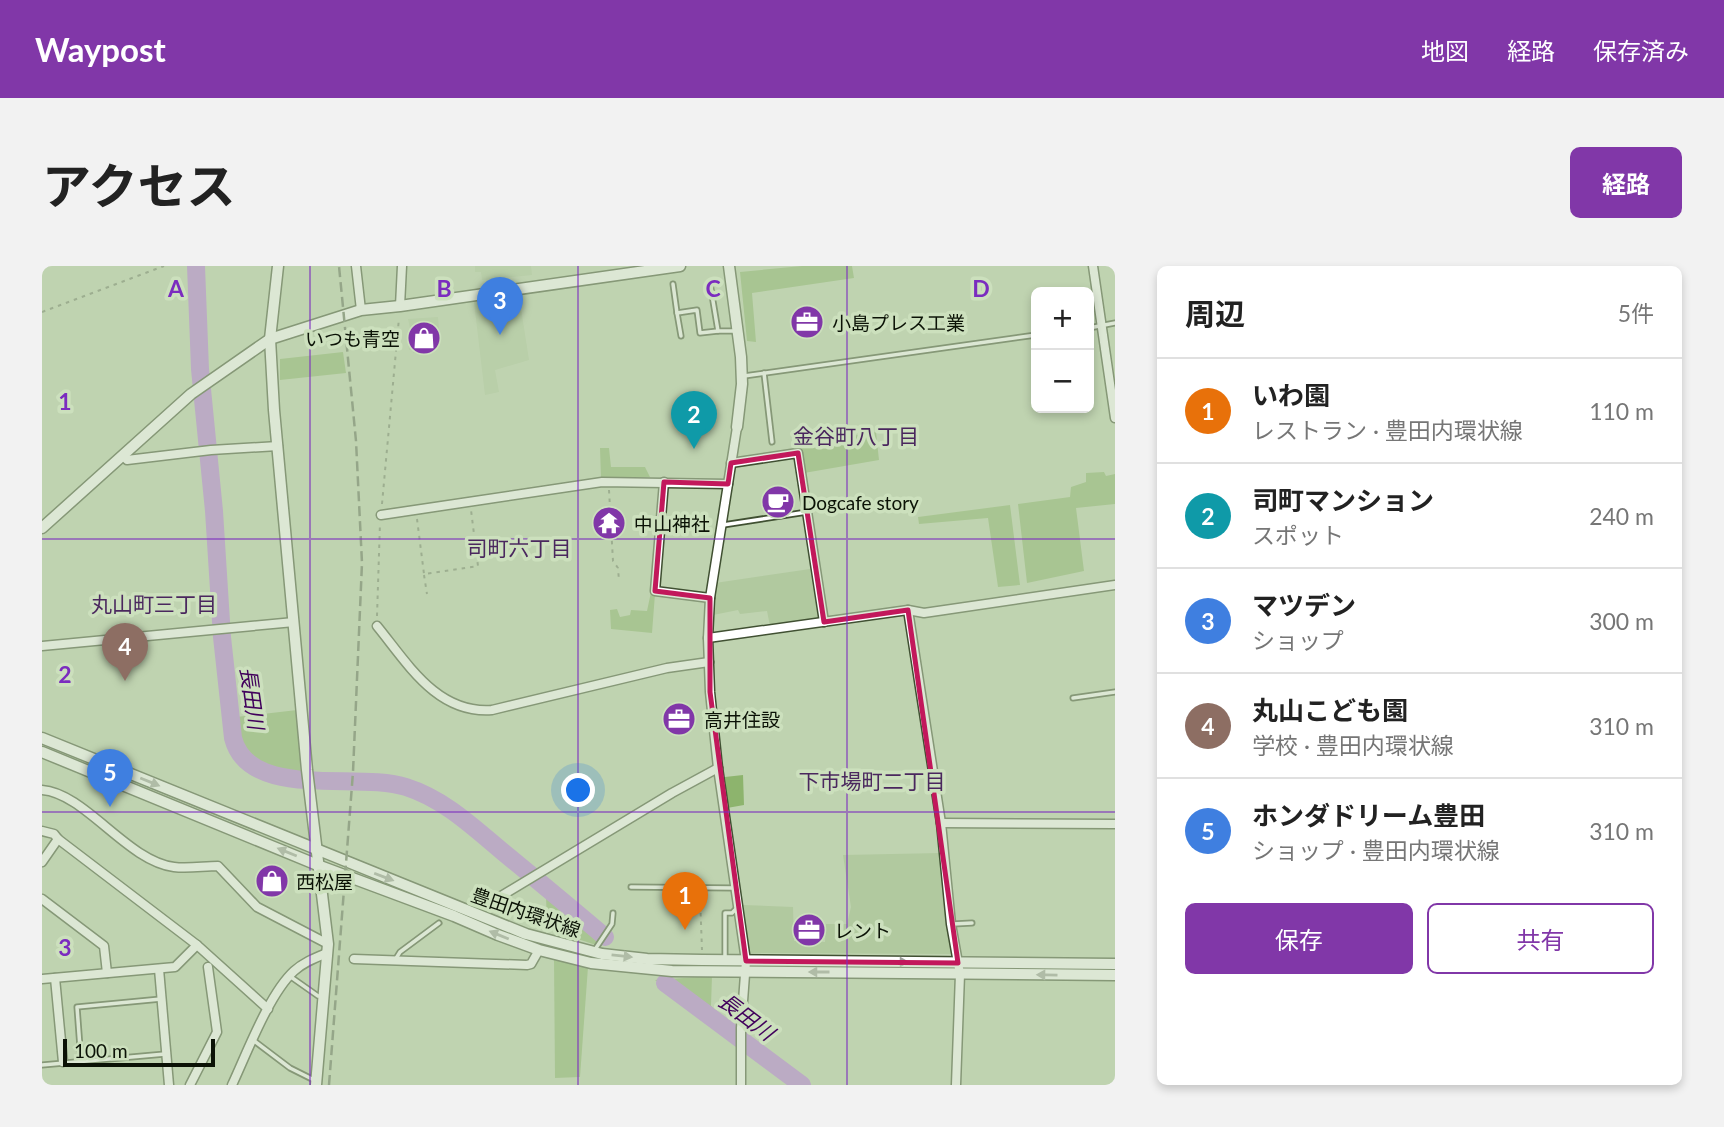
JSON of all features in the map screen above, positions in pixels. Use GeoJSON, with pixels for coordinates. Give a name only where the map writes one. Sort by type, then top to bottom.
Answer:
{"type":"FeatureCollection","features":[{"type":"Feature","properties":{"kind":"street"},"geometry":{"type":"LineString","coordinates":[[278,266],[270,339],[307,770],[328,948],[314,1082]]}},
{"type":"Feature","properties":{"kind":"street"},"geometry":{"type":"LineString","coordinates":[[356,266],[361,310]]}},
{"type":"Feature","properties":{"kind":"street"},"geometry":{"type":"LineString","coordinates":[[400,306],[402,266]]}},
{"type":"Feature","properties":{"kind":"street"},"geometry":{"type":"LineString","coordinates":[[42,528],[196,390],[270,339],[361,310],[680,266]]}},
{"type":"Feature","properties":{"kind":"street"},"geometry":{"type":"LineString","coordinates":[[729,266],[742,376],[723,525],[710,598],[708,639],[718,768],[746,961],[741,1028],[741,1085]]}},
{"type":"Feature","properties":{"kind":"street"},"geometry":{"type":"LineString","coordinates":[[1093,266],[1115,414]]}},
{"type":"Feature","properties":{"kind":"street"},"geometry":{"type":"LineString","coordinates":[[122,456],[127,460],[278,446]]}},
{"type":"Feature","properties":{"kind":"street"},"geometry":{"type":"LineString","coordinates":[[731,463],[798,453],[824,622]]}},
{"type":"Feature","properties":{"kind":"street"},"geometry":{"type":"LineString","coordinates":[[381,515],[608,482],[728,484]]}},
{"type":"Feature","properties":{"kind":"street"},"geometry":{"type":"LineString","coordinates":[[664,482],[655,591],[710,598]]}},
{"type":"Feature","properties":{"kind":"street"},"geometry":{"type":"LineString","coordinates":[[708,639],[908,610],[924,613],[1115,585]]}},
{"type":"Feature","properties":{"kind":"street"},"geometry":{"type":"LineString","coordinates":[[908,610],[941,823],[951,924],[959,968],[956,1085]]}},
{"type":"Feature","properties":{"kind":"street"},"geometry":{"type":"LineString","coordinates":[[42,646],[294,622]]}},
{"type":"Feature","properties":{"kind":"street"},"geometry":{"type":"LineString","coordinates":[[377,626],[428,686],[451,704],[476,712],[667,668],[709,662]]}},
{"type":"Feature","properties":{"kind":"street","name":"豊田内環状線"},"geometry":{"type":"LineString","coordinates":[[42,738],[526,934],[647,959],[1115,975]]}},
{"type":"Feature","properties":{"kind":"street","name":"豊田内環状線"},"geometry":{"type":"LineString","coordinates":[[42,752],[320,866],[539,950],[621,967],[744,972],[1115,964]]}},
{"type":"Feature","properties":{"kind":"street"},"geometry":{"type":"LineString","coordinates":[[488,904],[718,768]]}},
{"type":"Feature","properties":{"kind":"street"},"geometry":{"type":"LineString","coordinates":[[42,790],[64,797],[139,852],[172,867],[218,866],[257,907],[328,948]]}},
{"type":"Feature","properties":{"kind":"street"},"geometry":{"type":"LineString","coordinates":[[941,823],[1115,824]]}},
{"type":"Feature","properties":{"kind":"street"},"geometry":{"type":"LineString","coordinates":[[42,831],[54,834],[197,945],[268,1009]]}},
{"type":"Feature","properties":{"kind":"street"},"geometry":{"type":"LineString","coordinates":[[42,862],[58,839]]}},
{"type":"Feature","properties":{"kind":"street"},"geometry":{"type":"LineString","coordinates":[[42,898],[104,946],[107,973]]}},
{"type":"Feature","properties":{"kind":"street"},"geometry":{"type":"LineString","coordinates":[[42,979],[175,967],[197,945]]}},
{"type":"Feature","properties":{"kind":"street"},"geometry":{"type":"LineString","coordinates":[[232,1085],[268,1009],[289,976],[328,948]]}},
{"type":"Feature","properties":{"kind":"street"},"geometry":{"type":"LineString","coordinates":[[354,959],[527,965],[531,964],[539,950]]}},
{"type":"Feature","properties":{"kind":"street"},"geometry":{"type":"LineString","coordinates":[[190,1085],[216,1032],[208,967]]}},
{"type":"Feature","properties":{"kind":"street"},"geometry":{"type":"LineString","coordinates":[[159,969],[169,1085]]}},
{"type":"Feature","properties":{"kind":"street"},"geometry":{"type":"LineString","coordinates":[[55,978],[63,1062]]}},
{"type":"Feature","properties":{"kind":"lane"},"geometry":{"type":"LineString","coordinates":[[710,283],[718,331]]}},
{"type":"Feature","properties":{"kind":"lane"},"geometry":{"type":"LineString","coordinates":[[673,284],[681,336]]}},
{"type":"Feature","properties":{"kind":"lane"},"geometry":{"type":"LineString","coordinates":[[677,313],[697,310],[700,333],[738,331]]}},
{"type":"Feature","properties":{"kind":"lane"},"geometry":{"type":"LineString","coordinates":[[1094,327],[1115,323]]}},
{"type":"Feature","properties":{"kind":"lane"},"geometry":{"type":"LineString","coordinates":[[742,376],[1031,336]]}},
{"type":"Feature","properties":{"kind":"lane"},"geometry":{"type":"LineString","coordinates":[[764,373],[772,442]]}},
{"type":"Feature","properties":{"kind":"lane"},"geometry":{"type":"LineString","coordinates":[[723,525],[807,512]]}},
{"type":"Feature","properties":{"kind":"lane"},"geometry":{"type":"LineString","coordinates":[[1073,698],[1115,692]]}},
{"type":"Feature","properties":{"kind":"lane"},"geometry":{"type":"LineString","coordinates":[[631,887],[735,888]]}},
{"type":"Feature","properties":{"kind":"lane"},"geometry":{"type":"LineString","coordinates":[[726,961],[725,913],[732,913],[738,907]]}},
{"type":"Feature","properties":{"kind":"lane"},"geometry":{"type":"LineString","coordinates":[[595,949],[612,924],[612,914]]}},
{"type":"Feature","properties":{"kind":"lane"},"geometry":{"type":"LineString","coordinates":[[394,961],[400,952],[439,923]]}},
{"type":"Feature","properties":{"kind":"lane"},"geometry":{"type":"LineString","coordinates":[[951,924],[972,923]]}},
{"type":"Feature","properties":{"kind":"lane"},"geometry":{"type":"LineString","coordinates":[[289,976],[318,996]]}},
{"type":"Feature","properties":{"kind":"lane"},"geometry":{"type":"LineString","coordinates":[[81,1060],[77,1007],[161,999]]}},
{"type":"Feature","properties":{"kind":"lane"},"geometry":{"type":"LineString","coordinates":[[253,1040],[290,1069],[314,1082]]}},
{"type":"Feature","properties":{"kind":"lane"},"geometry":{"type":"LineString","coordinates":[[42,1065],[166,1054]]}},
{"type":"Feature","properties":{"kind":"path"},"geometry":{"type":"LineString","coordinates":[[42,312],[164,266]]}},
{"type":"Feature","properties":{"kind":"path"},"geometry":{"type":"LineString","coordinates":[[377,626],[381,515],[400,306]]}},
{"type":"Feature","properties":{"kind":"path"},"geometry":{"type":"LineString","coordinates":[[608,482],[613,561],[618,568],[619,580]]}},
{"type":"Feature","properties":{"kind":"path"},"geometry":{"type":"LineString","coordinates":[[424,574],[478,566],[470,502]]}},
{"type":"Feature","properties":{"kind":"path"},"geometry":{"type":"LineString","coordinates":[[416,510],[427,594]]}},
{"type":"Feature","properties":{"kind":"path"},"geometry":{"type":"LineString","coordinates":[[699,888],[702,960]]}},
{"type":"Feature","properties":{"kind":"highlighted area"},"geometry":{"type":"Polygon","coordinates":[[[798,453],[824,622],[908,610],[958,963],[746,961],[710,692],[710,598],[655,591],[664,482],[728,484],[731,463],[798,453]]]}},
{"type":"Feature","properties":{"kind":"shaded area"},"geometry":{"type":"Polygon","coordinates":[[[475,266],[531,266],[532,275],[482,280],[481,272],[475,272],[475,266]]]}},
{"type":"Feature","properties":{"kind":"shaded area"},"geometry":{"type":"Polygon","coordinates":[[[519,296],[529,360],[495,370],[499,392],[485,395],[474,302],[519,296]]]}},
{"type":"Feature","properties":{"kind":"shaded area","name":"いつも青空"},"geometry":{"type":"Polygon","coordinates":[[[438,317],[440,341],[428,341],[430,353],[413,353],[413,350],[409,350],[407,334],[411,333],[408,319],[438,317]]]}},
{"type":"Feature","properties":{"kind":"shaded area"},"geometry":{"type":"Polygon","coordinates":[[[810,569],[818,618],[770,626],[767,611],[740,614],[738,610],[713,615],[715,583],[810,569]]]}},
{"type":"Feature","properties":{"kind":"shaded area"},"geometry":{"type":"Polygon","coordinates":[[[941,853],[954,954],[747,953],[743,905],[793,907],[794,941],[825,942],[826,924],[847,924],[851,907],[843,855],[941,853]]]}},
{"type":"Feature","properties":{"kind":"green space"},"geometry":{"type":"Polygon","coordinates":[[[802,266],[852,266],[854,278],[752,293],[756,342],[747,341],[740,272],[802,266]]]}},
{"type":"Feature","properties":{"kind":"green space"},"geometry":{"type":"Polygon","coordinates":[[[343,352],[346,373],[280,380],[280,359],[343,352]]]}},
{"type":"Feature","properties":{"kind":"green space"},"geometry":{"type":"Polygon","coordinates":[[[876,432],[879,460],[804,473],[798,445],[876,432]]]}},
{"type":"Feature","properties":{"kind":"green space"},"geometry":{"type":"Polygon","coordinates":[[[600,448],[609,448],[611,467],[645,467],[650,477],[601,479],[600,448]]]}},
{"type":"Feature","properties":{"kind":"green space"},"geometry":{"type":"Polygon","coordinates":[[[1104,472],[1106,476],[1115,474],[1115,504],[1076,508],[1084,571],[1027,583],[1018,504],[1070,497],[1071,487],[1086,482],[1086,473],[1104,472]]]}},
{"type":"Feature","properties":{"kind":"green space"},"geometry":{"type":"Polygon","coordinates":[[[1010,505],[1020,585],[998,587],[988,518],[919,524],[918,517],[1010,505]]]}},
{"type":"Feature","properties":{"kind":"green space"},"geometry":{"type":"Polygon","coordinates":[[[651,592],[655,594],[652,633],[611,629],[610,610],[617,609],[620,617],[630,615],[631,610],[647,611],[651,592]]]}},
{"type":"Feature","properties":{"kind":"green space"},"geometry":{"type":"Polygon","coordinates":[[[297,710],[301,775],[259,764],[245,753],[237,736],[236,717],[297,710]]]}},
{"type":"Feature","properties":{"kind":"green space"},"geometry":{"type":"Polygon","coordinates":[[[743,775],[744,805],[727,808],[725,777],[743,775]]]}},
{"type":"Feature","properties":{"kind":"green space"},"geometry":{"type":"Polygon","coordinates":[[[546,895],[579,918],[600,937],[596,945],[547,929],[546,895]]]}},
{"type":"Feature","properties":{"kind":"green space"},"geometry":{"type":"Polygon","coordinates":[[[554,960],[588,967],[580,1077],[555,1078],[554,960]]]}},
{"type":"Feature","properties":{"kind":"green space"},"geometry":{"type":"Polygon","coordinates":[[[712,976],[711,1006],[739,1031],[737,1042],[655,980],[712,976]]]}},
{"type":"Feature","properties":{"kind":"waterway","name":"長田川"},"geometry":{"type":"LineString","coordinates":[[196,266],[200,369],[214,511],[222,637],[233,738],[243,758],[260,770],[282,777],[385,783],[420,792],[469,824],[605,937]]}},
{"type":"Feature","properties":{"kind":"waterway","name":"長田川"},"geometry":{"type":"LineString","coordinates":[[665,983],[802,1085]]}},
{"type":"Feature","properties":{"kind":"railway"},"geometry":{"type":"LineString","coordinates":[[329,1085],[353,772],[362,563],[356,441],[339,266]]}},
{"type":"Feature","properties":{"kind":"place","name":"小島プレス工業"},"geometry":{"type":"Point","coordinates":[807,322]}},
{"type":"Feature","properties":{"kind":"place","name":"マツデン"},"geometry":{"type":"Point","coordinates":[500,335]}},
{"type":"Feature","properties":{"kind":"place","name":"いつも青空"},"geometry":{"type":"Point","coordinates":[424,338]}},
{"type":"Feature","properties":{"kind":"place","name":"司町マンション"},"geometry":{"type":"Point","coordinates":[694,449]}},
{"type":"Feature","properties":{"kind":"place","name":"Dogcafe story"},"geometry":{"type":"Point","coordinates":[778,502]}},
{"type":"Feature","properties":{"kind":"place","name":"中山神社"},"geometry":{"type":"Point","coordinates":[609,523]}},
{"type":"Feature","properties":{"kind":"place","name":"丸山こども園"},"geometry":{"type":"Point","coordinates":[125,681]}},
{"type":"Feature","properties":{"kind":"place","name":"高井住設"},"geometry":{"type":"Point","coordinates":[679,719]}},
{"type":"Feature","properties":{"kind":"place","name":"ホンダドリーム豊田"},"geometry":{"type":"Point","coordinates":[110,807]}},
{"type":"Feature","properties":{"kind":"place","name":"西松屋"},"geometry":{"type":"Point","coordinates":[272,881]}},
{"type":"Feature","properties":{"kind":"place","name":"いわ園"},"geometry":{"type":"Point","coordinates":[685,930]}},
{"type":"Feature","properties":{"kind":"place","name":"レント"},"geometry":{"type":"Point","coordinates":[809,930]}},
{"type":"Feature","properties":{"kind":"district","name":"金谷町八丁目"},"geometry":{"type":"Point","coordinates":[856,435]}},
{"type":"Feature","properties":{"kind":"district","name":"司町六丁目"},"geometry":{"type":"Point","coordinates":[519,547]}},
{"type":"Feature","properties":{"kind":"district","name":"丸山町三丁目"},"geometry":{"type":"Point","coordinates":[154,603]}},
{"type":"Feature","properties":{"kind":"district","name":"下市場町二丁目"},"geometry":{"type":"Point","coordinates":[872,780]}}]}
